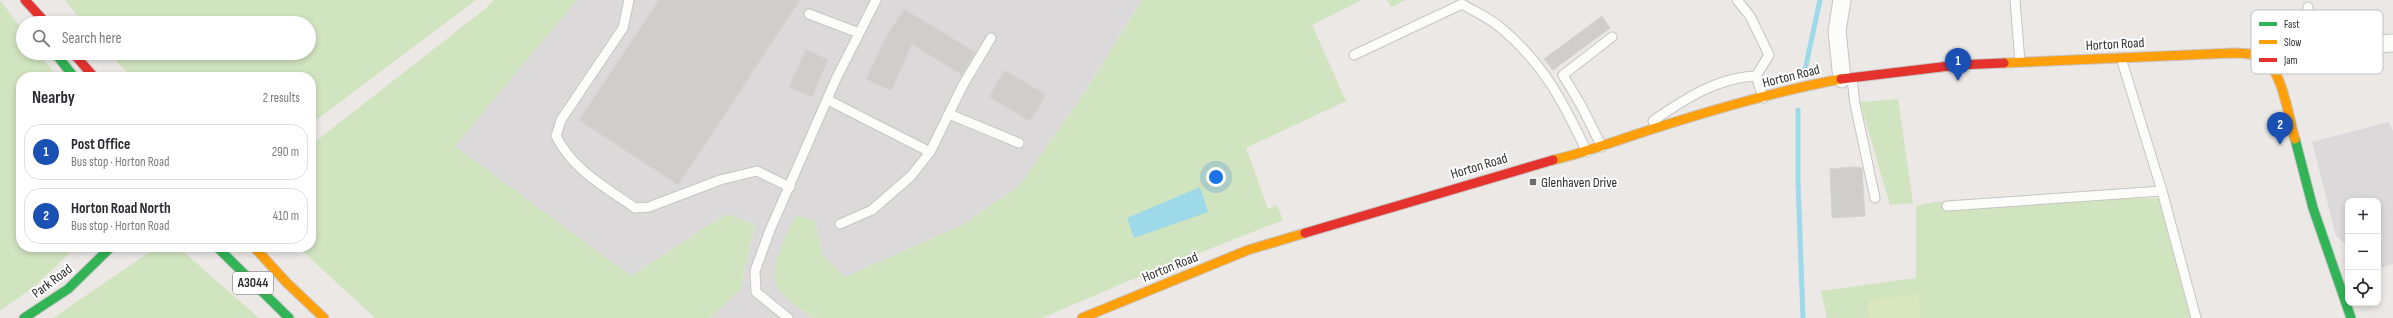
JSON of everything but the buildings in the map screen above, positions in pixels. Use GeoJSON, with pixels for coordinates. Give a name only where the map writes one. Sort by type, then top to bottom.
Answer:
{"type":"FeatureCollection","features":[{"type":"Feature","properties":{"kind":"street"},"geometry":{"type":"LineString","coordinates":[[18,0],[26,16]]}},
{"type":"Feature","properties":{"kind":"street"},"geometry":{"type":"LineString","coordinates":[[26,0],[40,16]]}},
{"type":"Feature","properties":{"kind":"street"},"geometry":{"type":"LineString","coordinates":[[1842,0],[1837,31],[1847,78]]}},
{"type":"Feature","properties":{"kind":"street"},"geometry":{"type":"LineString","coordinates":[[2383,44],[2393,43]]}},
{"type":"Feature","properties":{"kind":"street","name":"Horton Road"},"geometry":{"type":"LineString","coordinates":[[1082,318],[1248,250],[1530,166],[1587,152],[1633,135],[1763,98],[1847,78],[1958,66],[2020,62],[2121,57],[2251,54]]}},
{"type":"Feature","properties":{"kind":"street"},"geometry":{"type":"LineString","coordinates":[[61,60],[70,72]]}},
{"type":"Feature","properties":{"kind":"street"},"geometry":{"type":"LineString","coordinates":[[79,60],[90,72]]}},
{"type":"Feature","properties":{"kind":"street"},"geometry":{"type":"LineString","coordinates":[[2276,74],[2313,208],[2351,318]]}},
{"type":"Feature","properties":{"kind":"street","name":"Park Road"},"geometry":{"type":"LineString","coordinates":[[24,318],[68,289],[106,252]]}},
{"type":"Feature","properties":{"kind":"street","name":"A3044"},"geometry":{"type":"LineString","coordinates":[[222,252],[289,318]]}},
{"type":"Feature","properties":{"kind":"street","name":"A3044"},"geometry":{"type":"LineString","coordinates":[[259,252],[287,283],[324,318]]}},
{"type":"Feature","properties":{"kind":"lane"},"geometry":{"type":"LineString","coordinates":[[629,0],[623,28],[561,120],[556,136],[563,149],[580,169],[636,208],[650,207],[720,180],[757,171],[790,186]]}},
{"type":"Feature","properties":{"kind":"lane"},"geometry":{"type":"LineString","coordinates":[[788,318],[756,292],[755,271],[828,100],[876,0]]}},
{"type":"Feature","properties":{"kind":"lane"},"geometry":{"type":"LineString","coordinates":[[1737,0],[1750,16],[1769,55],[1756,76],[1763,98]]}},
{"type":"Feature","properties":{"kind":"lane"},"geometry":{"type":"LineString","coordinates":[[2015,0],[2020,62]]}},
{"type":"Feature","properties":{"kind":"lane"},"geometry":{"type":"LineString","coordinates":[[1354,55],[1462,4],[1501,27],[1544,70],[1564,104],[1587,152]]}},
{"type":"Feature","properties":{"kind":"lane"},"geometry":{"type":"LineString","coordinates":[[809,14],[859,33]]}},
{"type":"Feature","properties":{"kind":"lane"},"geometry":{"type":"LineString","coordinates":[[1602,147],[1582,107],[1563,75],[1612,37]]}},
{"type":"Feature","properties":{"kind":"lane"},"geometry":{"type":"LineString","coordinates":[[840,224],[872,210],[911,176],[930,152],[990,38]]}},
{"type":"Feature","properties":{"kind":"lane"},"geometry":{"type":"LineString","coordinates":[[2121,57],[2162,191],[2196,318]]}},
{"type":"Feature","properties":{"kind":"lane"},"geometry":{"type":"LineString","coordinates":[[1633,135],[1685,99],[1739,77],[1756,76]]}},
{"type":"Feature","properties":{"kind":"lane"},"geometry":{"type":"LineString","coordinates":[[1847,78],[1855,104],[1875,198]]}},
{"type":"Feature","properties":{"kind":"lane"},"geometry":{"type":"LineString","coordinates":[[828,100],[930,152]]}},
{"type":"Feature","properties":{"kind":"lane"},"geometry":{"type":"LineString","coordinates":[[949,114],[1019,143]]}},
{"type":"Feature","properties":{"kind":"lane"},"geometry":{"type":"LineString","coordinates":[[1947,206],[2162,191]]}},
{"type":"Feature","properties":{"kind":"shaded area"},"geometry":{"type":"Polygon","coordinates":[[[577,0],[1142,0],[1083,95],[1020,185],[964,224],[846,277],[823,256],[815,221],[797,307],[814,318],[710,318],[741,289],[755,224],[726,214],[631,276],[454,146],[577,0]]]}},
{"type":"Feature","properties":{"kind":"shaded area"},"geometry":{"type":"Polygon","coordinates":[[[2389,122],[2393,131],[2393,264],[2381,268],[2381,198],[2345,198],[2345,244],[2336,236],[2312,142],[2389,122]]]}},
{"type":"Feature","properties":{"kind":"green space"},"geometry":{"type":"Polygon","coordinates":[[[0,0],[16,22],[16,60],[44,60],[53,72],[16,72],[16,252],[71,252],[35,286],[0,311],[0,0]]]}},
{"type":"Feature","properties":{"kind":"green space"},"geometry":{"type":"Polygon","coordinates":[[[65,0],[476,0],[316,120],[316,72],[126,72],[115,60],[316,60],[316,16],[78,16],[65,0]]]}},
{"type":"Feature","properties":{"kind":"green space"},"geometry":{"type":"Polygon","coordinates":[[[494,0],[577,0],[455,146],[631,276],[726,214],[755,224],[741,289],[710,318],[375,318],[303,252],[316,252],[316,141],[485,9],[494,0]]]}},
{"type":"Feature","properties":{"kind":"green space"},"geometry":{"type":"Polygon","coordinates":[[[1142,0],[1362,0],[1312,25],[1346,101],[1246,148],[1268,209],[1277,205],[1283,220],[1121,284],[1042,318],[814,318],[785,297],[778,288],[775,280],[776,261],[796,215],[815,221],[823,256],[846,277],[964,224],[1020,185],[1083,95],[1142,0]]]}},
{"type":"Feature","properties":{"kind":"green space"},"geometry":{"type":"Polygon","coordinates":[[[1387,0],[1406,0],[1391,7],[1387,0]]]}},
{"type":"Feature","properties":{"kind":"green space"},"geometry":{"type":"Polygon","coordinates":[[[1898,99],[1913,203],[1890,205],[1860,102],[1898,99]]]}},
{"type":"Feature","properties":{"kind":"green space"},"geometry":{"type":"Polygon","coordinates":[[[2160,198],[2191,318],[1827,318],[1821,291],[1916,278],[1916,206],[1935,202],[2160,198]]]}},
{"type":"Feature","properties":{"kind":"green space"},"geometry":{"type":"Polygon","coordinates":[[[150,252],[184,252],[259,318],[53,318],[150,252]]]}},
{"type":"Feature","properties":{"kind":"green space"},"geometry":{"type":"Polygon","coordinates":[[[1919,294],[1921,318],[1869,318],[1868,300],[1919,294]]]}},
{"type":"Feature","properties":{"kind":"water"},"geometry":{"type":"Polygon","coordinates":[[[1200,187],[1208,212],[1134,238],[1127,218],[1200,187]]]}},
{"type":"Feature","properties":{"kind":"waterway"},"geometry":{"type":"LineString","coordinates":[[1805,70],[1820,0]]}},
{"type":"Feature","properties":{"kind":"waterway"},"geometry":{"type":"LineString","coordinates":[[1798,110],[1798,182],[1803,318]]}},
{"type":"Feature","properties":{"kind":"traffic: fast"},"geometry":{"type":"LineString","coordinates":[[61,60],[70,72]]}},
{"type":"Feature","properties":{"kind":"traffic: fast"},"geometry":{"type":"LineString","coordinates":[[2295,139],[2313,208],[2351,318]]}},
{"type":"Feature","properties":{"kind":"traffic: fast"},"geometry":{"type":"LineString","coordinates":[[24,318],[68,289],[106,252]]}},
{"type":"Feature","properties":{"kind":"traffic: fast"},"geometry":{"type":"LineString","coordinates":[[222,252],[289,318]]}},
{"type":"Feature","properties":{"kind":"traffic: slow"},"geometry":{"type":"LineString","coordinates":[[2004,63],[2233,53],[2251,54]]}},
{"type":"Feature","properties":{"kind":"traffic: slow"},"geometry":{"type":"LineString","coordinates":[[2276,74],[2284,94],[2295,139]]}},
{"type":"Feature","properties":{"kind":"traffic: slow"},"geometry":{"type":"LineString","coordinates":[[1553,160],[1584,152],[1710,111],[1789,90],[1841,79]]}},
{"type":"Feature","properties":{"kind":"traffic: slow"},"geometry":{"type":"LineString","coordinates":[[1082,318],[1248,250],[1305,233]]}},
{"type":"Feature","properties":{"kind":"traffic: slow"},"geometry":{"type":"LineString","coordinates":[[259,252],[287,283],[324,318]]}},
{"type":"Feature","properties":{"kind":"traffic: jam"},"geometry":{"type":"LineString","coordinates":[[25,0],[40,16]]}},
{"type":"Feature","properties":{"kind":"traffic: jam"},"geometry":{"type":"LineString","coordinates":[[79,60],[90,72]]}},
{"type":"Feature","properties":{"kind":"traffic: jam"},"geometry":{"type":"LineString","coordinates":[[1841,79],[1958,65],[2004,63]]}},
{"type":"Feature","properties":{"kind":"traffic: jam"},"geometry":{"type":"LineString","coordinates":[[1305,233],[1553,160]]}},
{"type":"Feature","properties":{"kind":"place","name":"Post Office"},"geometry":{"type":"Point","coordinates":[1958,81]}},
{"type":"Feature","properties":{"kind":"place","name":"Horton Road North"},"geometry":{"type":"Point","coordinates":[2280,145]}},
{"type":"Feature","properties":{"kind":"place","name":"Glenhaven Drive"},"geometry":{"type":"Point","coordinates":[1533,182]}}]}
